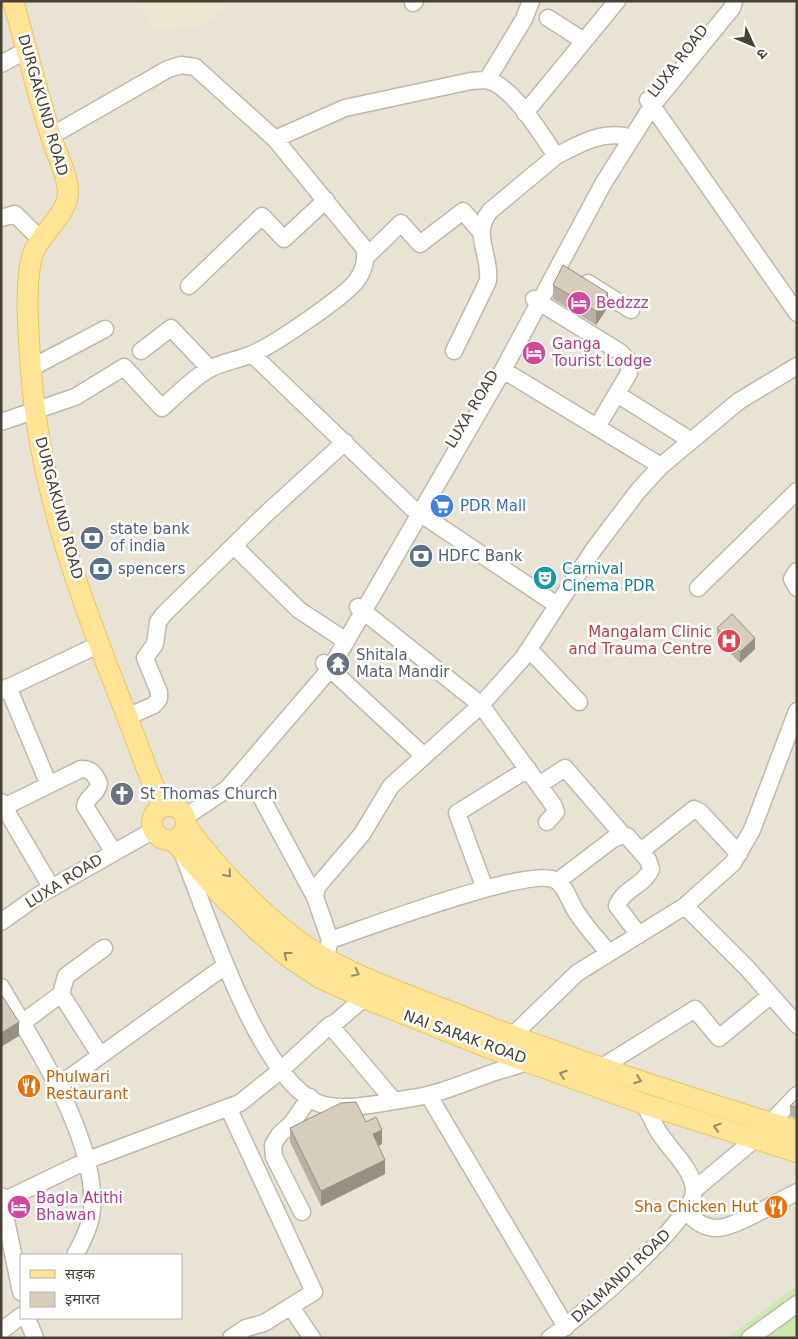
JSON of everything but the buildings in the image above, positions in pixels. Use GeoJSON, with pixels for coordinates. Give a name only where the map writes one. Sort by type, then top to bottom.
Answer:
{"type":"FeatureCollection","features":[{"type":"Feature","properties":{"kind":"main road","name":"DURGAKUND ROAD"},"geometry":{"type":"LineString","coordinates":[[13,1],[68,194],[64,208],[41,240],[30,265],[31,368],[34,410],[45,468],[68,554],[100,644],[128,717],[180,830]]}},
{"type":"Feature","properties":{"kind":"main road"},"geometry":{"type":"LineString","coordinates":[[154,830],[153,819],[158,810],[180,830]]}},
{"type":"Feature","properties":{"kind":"main road","name":"NAI SARAK ROAD"},"geometry":{"type":"LineString","coordinates":[[180,830],[298,939],[327,949],[371,980],[512,1036],[536,1053],[644,1104],[797,1152]]}},
{"type":"Feature","properties":{"kind":"main road","name":"NAI SARAK ROAD"},"geometry":{"type":"LineString","coordinates":[[180,830],[258,931],[287,956],[320,978],[364,998],[489,1048],[536,1053],[602,1067],[797,1131]]}},
{"type":"Feature","properties":{"kind":"street"},"geometry":{"type":"LineString","coordinates":[[487,80],[524,19],[531,1]]}},
{"type":"Feature","properties":{"kind":"street"},"geometry":{"type":"LineString","coordinates":[[525,114],[617,1]]}},
{"type":"Feature","properties":{"kind":"street","name":"LUXA ROAD"},"geometry":{"type":"LineString","coordinates":[[180,830],[197,799],[225,780],[327,666],[340,637],[361,609],[415,510],[536,301],[624,136],[725,1]]}},
{"type":"Feature","properties":{"kind":"street"},"geometry":{"type":"LineString","coordinates":[[631,310],[557,263],[650,103],[732,8],[734,1]]}},
{"type":"Feature","properties":{"kind":"street"},"geometry":{"type":"LineString","coordinates":[[548,18],[584,41]]}},
{"type":"Feature","properties":{"kind":"street"},"geometry":{"type":"LineString","coordinates":[[1,64],[26,50]]}},
{"type":"Feature","properties":{"kind":"street"},"geometry":{"type":"LineString","coordinates":[[1,422],[75,397],[124,367],[162,408],[210,369],[252,354],[344,294],[357,281],[364,269],[366,256],[357,237],[275,139],[195,67],[181,66],[168,70],[51,136]]}},
{"type":"Feature","properties":{"kind":"street"},"geometry":{"type":"LineString","coordinates":[[275,139],[312,121],[367,102],[471,81],[487,80],[502,87],[556,156]]}},
{"type":"Feature","properties":{"kind":"street"},"geometry":{"type":"LineString","coordinates":[[650,103],[797,313]]}},
{"type":"Feature","properties":{"kind":"street"},"geometry":{"type":"LineString","coordinates":[[454,351],[488,281],[487,256],[480,231],[481,222],[490,211],[556,156],[596,136],[611,134],[624,136]]}},
{"type":"Feature","properties":{"kind":"street"},"geometry":{"type":"LineString","coordinates":[[189,286],[262,216],[284,239],[326,200]]}},
{"type":"Feature","properties":{"kind":"street"},"geometry":{"type":"LineString","coordinates":[[366,256],[400,223],[420,244],[463,211],[480,231]]}},
{"type":"Feature","properties":{"kind":"street"},"geometry":{"type":"LineString","coordinates":[[1,218],[14,214],[41,240]]}},
{"type":"Feature","properties":{"kind":"street"},"geometry":{"type":"LineString","coordinates":[[415,510],[503,370],[536,301],[625,356],[630,368],[597,427]]}},
{"type":"Feature","properties":{"kind":"street"},"geometry":{"type":"LineString","coordinates":[[141,352],[170,328],[210,369]]}},
{"type":"Feature","properties":{"kind":"street"},"geometry":{"type":"LineString","coordinates":[[31,368],[105,329]]}},
{"type":"Feature","properties":{"kind":"street"},"geometry":{"type":"LineString","coordinates":[[252,354],[415,510],[557,605]]}},
{"type":"Feature","properties":{"kind":"street"},"geometry":{"type":"LineString","coordinates":[[315,897],[317,887],[324,876],[362,834],[386,792],[423,755],[481,705],[504,681],[529,649],[620,514],[661,466],[739,401],[797,366]]}},
{"type":"Feature","properties":{"kind":"street"},"geometry":{"type":"LineString","coordinates":[[503,370],[661,466]]}},
{"type":"Feature","properties":{"kind":"street"},"geometry":{"type":"LineString","coordinates":[[617,394],[690,440]]}},
{"type":"Feature","properties":{"kind":"street"},"geometry":{"type":"LineString","coordinates":[[128,717],[154,705],[159,699],[159,692],[145,658],[157,638],[158,622],[164,614],[345,442]]}},
{"type":"Feature","properties":{"kind":"street"},"geometry":{"type":"LineString","coordinates":[[698,588],[797,491]]}},
{"type":"Feature","properties":{"kind":"street"},"geometry":{"type":"LineString","coordinates":[[234,546],[299,610],[340,637]]}},
{"type":"Feature","properties":{"kind":"street"},"geometry":{"type":"LineString","coordinates":[[797,571],[792,579],[797,588]]}},
{"type":"Feature","properties":{"kind":"street"},"geometry":{"type":"LineString","coordinates":[[536,1053],[429,1096],[339,1107],[318,1103],[281,1070],[248,1014],[225,966],[180,830],[227,789],[327,666],[361,609],[481,705],[554,806],[556,812],[547,822]]}},
{"type":"Feature","properties":{"kind":"street"},"geometry":{"type":"LineString","coordinates":[[49,785],[5,689],[100,644]]}},
{"type":"Feature","properties":{"kind":"street"},"geometry":{"type":"LineString","coordinates":[[529,649],[579,702]]}},
{"type":"Feature","properties":{"kind":"street"},"geometry":{"type":"LineString","coordinates":[[327,666],[423,755]]}},
{"type":"Feature","properties":{"kind":"street"},"geometry":{"type":"LineString","coordinates":[[512,1036],[577,973],[608,952],[685,906],[719,878],[739,854],[752,830],[797,711]]}},
{"type":"Feature","properties":{"kind":"street"},"geometry":{"type":"LineString","coordinates":[[540,785],[565,768],[623,835],[631,839],[651,864],[650,872],[620,898],[617,906],[639,935]]}},
{"type":"Feature","properties":{"kind":"street"},"geometry":{"type":"LineString","coordinates":[[52,887],[3,804],[82,769],[92,771],[99,783],[98,788],[86,801],[85,806],[113,851]]}},
{"type":"Feature","properties":{"kind":"street"},"geometry":{"type":"LineString","coordinates":[[485,889],[457,813],[528,769]]}},
{"type":"Feature","properties":{"kind":"street"},"geometry":{"type":"LineString","coordinates":[[261,797],[315,897],[327,949],[320,978]]}},
{"type":"Feature","properties":{"kind":"street"},"geometry":{"type":"LineString","coordinates":[[640,851],[694,809],[700,812],[739,854]]}},
{"type":"Feature","properties":{"kind":"street","name":"LUXA ROAD"},"geometry":{"type":"LineString","coordinates":[[1,922],[52,887],[113,851],[154,830]]}},
{"type":"Feature","properties":{"kind":"street"},"geometry":{"type":"LineString","coordinates":[[558,881],[613,839],[623,835]]}},
{"type":"Feature","properties":{"kind":"street"},"geometry":{"type":"LineString","coordinates":[[327,949],[485,889],[536,876],[550,877],[558,881],[575,911],[608,952]]}},
{"type":"Feature","properties":{"kind":"street"},"geometry":{"type":"LineString","coordinates":[[685,906],[732,952],[797,1026]]}},
{"type":"Feature","properties":{"kind":"street"},"geometry":{"type":"LineString","coordinates":[[22,1023],[61,994],[66,976],[104,948]]}},
{"type":"Feature","properties":{"kind":"street"},"geometry":{"type":"LineString","coordinates":[[58,1086],[225,966]]}},
{"type":"Feature","properties":{"kind":"street"},"geometry":{"type":"LineString","coordinates":[[1,987],[58,1086],[88,1160],[92,1211],[84,1238],[76,1254]]}},
{"type":"Feature","properties":{"kind":"street"},"geometry":{"type":"LineString","coordinates":[[61,994],[100,1055]]}},
{"type":"Feature","properties":{"kind":"street"},"geometry":{"type":"LineString","coordinates":[[602,1067],[695,1009],[719,1038],[770,995]]}},
{"type":"Feature","properties":{"kind":"street"},"geometry":{"type":"LineString","coordinates":[[20,1287],[2,1198],[88,1160],[240,1103],[364,998]]}},
{"type":"Feature","properties":{"kind":"street"},"geometry":{"type":"LineString","coordinates":[[330,1025],[394,1101]]}},
{"type":"Feature","properties":{"kind":"street"},"geometry":{"type":"LineString","coordinates":[[644,1104],[658,1131],[693,1186],[755,1139],[797,1094]]}},
{"type":"Feature","properties":{"kind":"street"},"geometry":{"type":"LineString","coordinates":[[429,1096],[566,1327]]}},
{"type":"Feature","properties":{"kind":"street"},"geometry":{"type":"LineString","coordinates":[[302,1212],[274,1157],[273,1145],[278,1135],[292,1123],[310,1097]]}},
{"type":"Feature","properties":{"kind":"street"},"geometry":{"type":"LineString","coordinates":[[228,1107],[314,1292],[264,1323],[246,1328],[231,1338]]}},
{"type":"Feature","properties":{"kind":"street","name":"DALMANDI ROAD"},"geometry":{"type":"LineString","coordinates":[[550,1338],[566,1327],[646,1255],[675,1226],[692,1202],[693,1186]]}},
{"type":"Feature","properties":{"kind":"street"},"geometry":{"type":"LineString","coordinates":[[686,1211],[697,1223],[717,1228],[730,1225],[797,1192]]}},
{"type":"Feature","properties":{"kind":"street"},"geometry":{"type":"LineString","coordinates":[[750,1338],[797,1304]]}},
{"type":"Feature","properties":{"kind":"street"},"geometry":{"type":"LineString","coordinates":[[291,1307],[312,1338]]}},
{"type":"Feature","properties":{"kind":"street"},"geometry":{"type":"LineString","coordinates":[[1,1331],[20,1317]]}},
{"type":"Feature","properties":{"kind":"street"},"geometry":{"type":"LineString","coordinates":[[27,1319],[35,1338]]}},
{"type":"Feature","properties":{"kind":"shaded area"},"geometry":{"type":"Polygon","coordinates":[[[1,1],[797,1],[797,1338],[1,1338],[1,1]]]}},
{"type":"Feature","properties":{"kind":"shaded area"},"geometry":{"type":"Polygon","coordinates":[[[135,1],[234,1],[202,27],[155,30],[135,1]]]}},
{"type":"Feature","properties":{"kind":"green space"},"geometry":{"type":"Polygon","coordinates":[[[797,1286],[797,1338],[727,1338],[797,1286]]]}},
{"type":"Feature","properties":{"kind":"place","name":"Bedzzz"},"geometry":{"type":"Point","coordinates":[579,303]}},
{"type":"Feature","properties":{"kind":"place","name":"Ganga Tourist Lodge"},"geometry":{"type":"Point","coordinates":[534,353]}},
{"type":"Feature","properties":{"kind":"place","name":"PDR Mall"},"geometry":{"type":"Point","coordinates":[442,506]}},
{"type":"Feature","properties":{"kind":"place","name":"state bank of india"},"geometry":{"type":"Point","coordinates":[92,538]}},
{"type":"Feature","properties":{"kind":"place","name":"HDFC Bank"},"geometry":{"type":"Point","coordinates":[421,556]}},
{"type":"Feature","properties":{"kind":"place","name":"spencers"},"geometry":{"type":"Point","coordinates":[101,569]}},
{"type":"Feature","properties":{"kind":"place","name":"Carnival Cinema PDR"},"geometry":{"type":"Point","coordinates":[545,578]}},
{"type":"Feature","properties":{"kind":"place","name":"Mangalam Clinic and Trauma Centre"},"geometry":{"type":"Point","coordinates":[729,641]}},
{"type":"Feature","properties":{"kind":"place","name":"Shitala Mata Mandir"},"geometry":{"type":"Point","coordinates":[338,664]}},
{"type":"Feature","properties":{"kind":"place","name":"St Thomas Church"},"geometry":{"type":"Point","coordinates":[122,794]}},
{"type":"Feature","properties":{"kind":"place","name":"Phulwari Restaurant"},"geometry":{"type":"Point","coordinates":[29,1086]}},
{"type":"Feature","properties":{"kind":"place","name":"Bagla Atithi Bhawan"},"geometry":{"type":"Point","coordinates":[19,1207]}},
{"type":"Feature","properties":{"kind":"place","name":"Sha Chicken Hut"},"geometry":{"type":"Point","coordinates":[776,1207]}}]}
